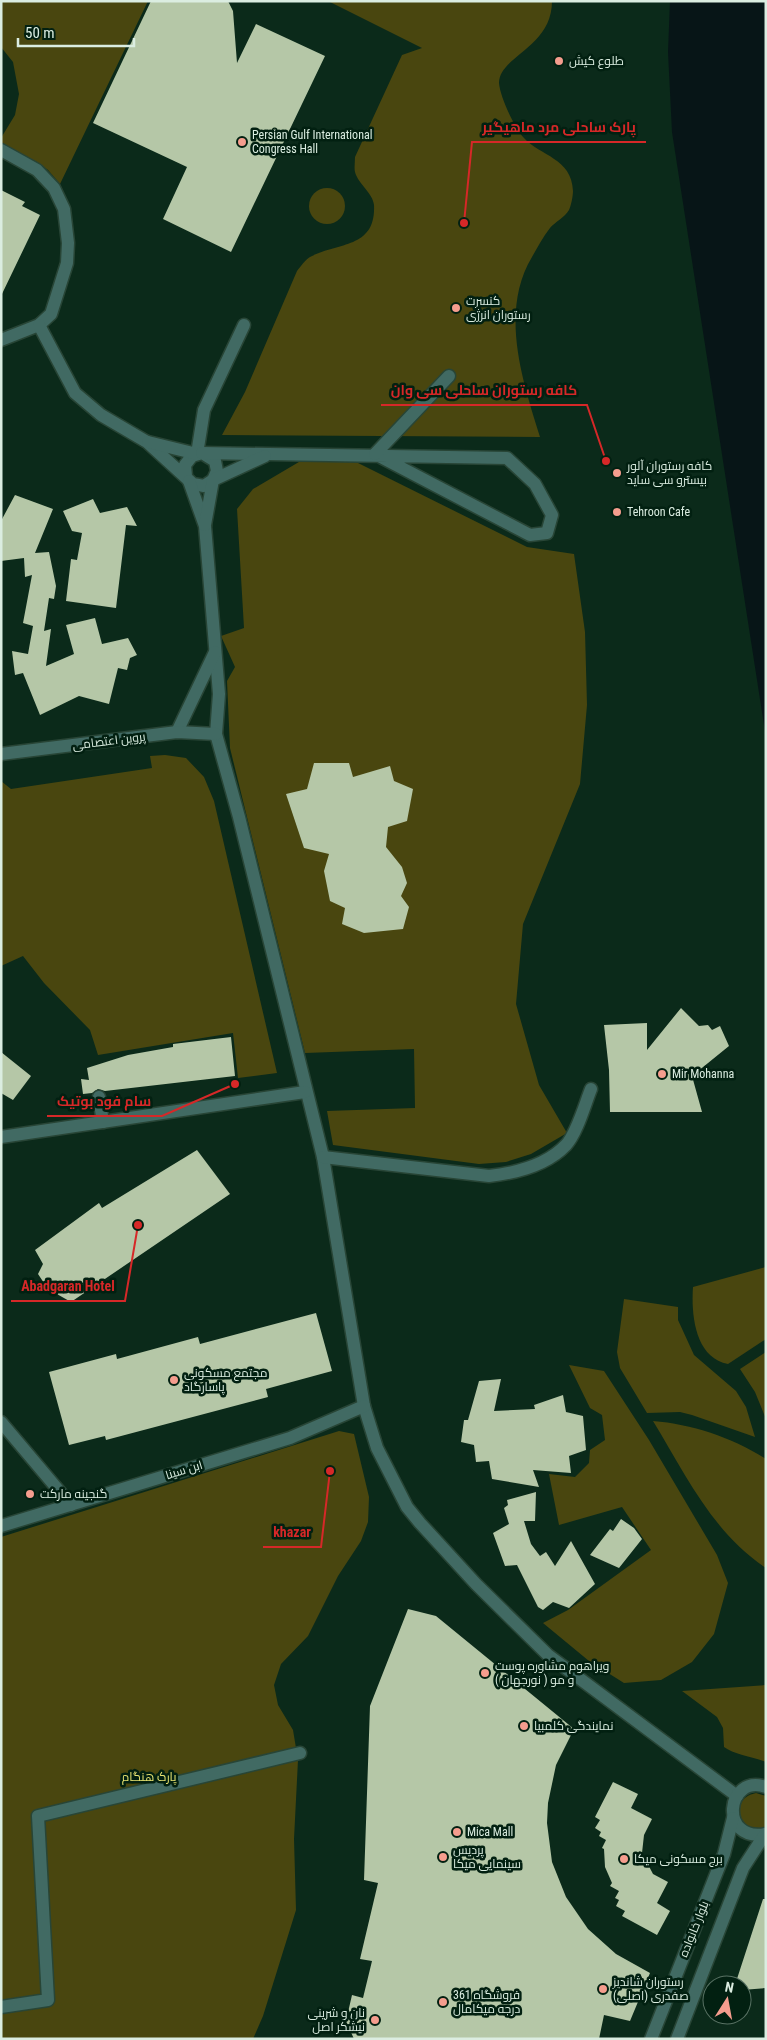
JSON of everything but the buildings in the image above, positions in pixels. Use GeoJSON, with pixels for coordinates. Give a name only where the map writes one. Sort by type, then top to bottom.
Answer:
{"type":"FeatureCollection","features":[{"type":"Feature","properties":{"kind":"street"},"geometry":{"type":"LineString","coordinates":[[1,150],[37,170],[54,188],[64,209],[68,263],[51,314],[39,325],[1,340]]}},
{"type":"Feature","properties":{"kind":"street"},"geometry":{"type":"LineString","coordinates":[[39,325],[74,392],[101,415],[147,442],[187,478],[199,486],[267,455]]}},
{"type":"Feature","properties":{"kind":"street"},"geometry":{"type":"LineString","coordinates":[[200,454],[204,410],[244,325]]}},
{"type":"Feature","properties":{"kind":"street"},"geometry":{"type":"LineString","coordinates":[[376,454],[449,376]]}},
{"type":"Feature","properties":{"kind":"street"},"geometry":{"type":"LineString","coordinates":[[147,442],[212,457],[217,466],[204,526]]}},
{"type":"Feature","properties":{"kind":"street"},"geometry":{"type":"LineString","coordinates":[[376,454],[530,535],[546,533],[552,515],[535,484],[508,458],[376,454],[200,454],[188,460],[185,465],[187,478],[204,526],[219,694],[216,734],[242,827],[322,1157],[364,1406],[377,1448],[407,1507],[476,1584],[548,1655],[737,1796],[745,1788],[753,1786],[766,1787]]}},
{"type":"Feature","properties":{"kind":"street"},"geometry":{"type":"LineString","coordinates":[[177,732],[216,650]]}},
{"type":"Feature","properties":{"kind":"street","name":"پروین اعتصامی"},"geometry":{"type":"LineString","coordinates":[[1,754],[177,732],[216,734]]}},
{"type":"Feature","properties":{"kind":"street"},"geometry":{"type":"LineString","coordinates":[[322,1157],[489,1176],[514,1174],[551,1157],[567,1144],[591,1088]]}},
{"type":"Feature","properties":{"kind":"street"},"geometry":{"type":"LineString","coordinates":[[1,1137],[305,1092]]}},
{"type":"Feature","properties":{"kind":"street"},"geometry":{"type":"LineString","coordinates":[[99,1097],[103,1122]]}},
{"type":"Feature","properties":{"kind":"street","name":"ابن سینا"},"geometry":{"type":"LineString","coordinates":[[1,1526],[290,1438],[364,1406]]}},
{"type":"Feature","properties":{"kind":"street"},"geometry":{"type":"LineString","coordinates":[[1,1422],[71,1505]]}},
{"type":"Feature","properties":{"kind":"street"},"geometry":{"type":"LineString","coordinates":[[1,2007],[48,2000],[38,1816],[300,1753]]}},
{"type":"Feature","properties":{"kind":"street","name":"بلوار خانواده"},"geometry":{"type":"LineString","coordinates":[[651,2039],[724,1854],[733,1818],[733,1803],[737,1796]]}},
{"type":"Feature","properties":{"kind":"street"},"geometry":{"type":"LineString","coordinates":[[733,1818],[743,1831],[758,1835],[766,1834]]}},
{"type":"Feature","properties":{"kind":"street","name":"بلوار خانواده"},"geometry":{"type":"LineString","coordinates":[[677,2039],[743,1868],[766,1834]]}},
{"type":"Feature","properties":{"kind":"green space"},"geometry":{"type":"Polygon","coordinates":[[[1,1],[148,1],[60,184],[48,170],[37,162],[1,144],[1,138],[15,115],[19,94],[13,62],[1,47],[1,1]]]}},
{"type":"Feature","properties":{"kind":"green space"},"geometry":{"type":"Polygon","coordinates":[[[328,1],[552,1],[550,17],[544,30],[507,65],[501,74],[499,83],[505,104],[520,134],[531,144],[561,164],[571,180],[573,191],[569,210],[550,228],[532,257],[522,278],[517,301],[517,347],[521,370],[540,437],[222,435],[245,392],[297,271],[310,257],[353,242],[369,230],[373,219],[374,205],[371,196],[357,176],[355,157],[402,55],[422,48],[328,1]]]}},
{"type":"Feature","properties":{"kind":"green space"},"geometry":{"type":"Polygon","coordinates":[[[327,188],[334,189],[340,193],[344,199],[344,213],[340,219],[334,223],[327,224],[320,223],[314,219],[310,213],[309,206],[310,199],[314,193],[320,189],[327,188]]]}},
{"type":"Feature","properties":{"kind":"green space"},"geometry":{"type":"Polygon","coordinates":[[[304,459],[354,461],[527,547],[574,554],[585,632],[587,705],[580,784],[523,924],[516,1004],[539,1085],[567,1133],[531,1154],[506,1162],[479,1164],[333,1145],[327,1111],[415,1108],[414,1049],[305,1053],[230,748],[227,681],[235,667],[221,636],[244,628],[237,509],[253,489],[304,459]]]}},
{"type":"Feature","properties":{"kind":"green space"},"geometry":{"type":"Polygon","coordinates":[[[165,755],[186,758],[204,777],[214,801],[277,1073],[238,1078],[233,1033],[98,1055],[90,1030],[44,983],[23,956],[1,966],[1,781],[11,789],[152,768],[150,756],[165,755]]]}},
{"type":"Feature","properties":{"kind":"green space"},"geometry":{"type":"Polygon","coordinates":[[[766,1267],[766,1339],[728,1364],[717,1360],[708,1353],[697,1334],[694,1322],[693,1287],[766,1267]]]}},
{"type":"Feature","properties":{"kind":"green space"},"geometry":{"type":"Polygon","coordinates":[[[624,1299],[678,1307],[678,1320],[694,1355],[736,1391],[746,1407],[755,1437],[680,1412],[647,1413],[620,1368],[617,1352],[624,1299]]]}},
{"type":"Feature","properties":{"kind":"green space"},"geometry":{"type":"Polygon","coordinates":[[[766,1352],[766,1419],[755,1392],[740,1369],[766,1352]]]}},
{"type":"Feature","properties":{"kind":"green space"},"geometry":{"type":"Polygon","coordinates":[[[569,1365],[604,1371],[649,1440],[717,1555],[728,1583],[714,1634],[692,1662],[661,1680],[624,1683],[589,1661],[543,1623],[568,1610],[651,1550],[622,1507],[559,1525],[549,1474],[575,1477],[589,1463],[590,1450],[605,1440],[602,1415],[590,1408],[569,1365]]]}},
{"type":"Feature","properties":{"kind":"green space"},"geometry":{"type":"Polygon","coordinates":[[[653,1421],[682,1425],[712,1433],[753,1451],[766,1459],[766,1568],[747,1554],[715,1520],[689,1482],[653,1421]]]}},
{"type":"Feature","properties":{"kind":"green space","name":"پارک هنگام"},"geometry":{"type":"Polygon","coordinates":[[[339,1431],[354,1434],[369,1497],[368,1522],[361,1541],[338,1576],[308,1636],[281,1664],[274,1685],[278,1705],[293,1730],[298,1760],[294,1839],[296,1910],[263,2016],[253,2039],[1,2039],[1,1537],[339,1431]]]}},
{"type":"Feature","properties":{"kind":"green space"},"geometry":{"type":"Polygon","coordinates":[[[766,1685],[766,1762],[738,1754],[724,1747],[723,1728],[717,1717],[682,1691],[766,1685]]]}},
{"type":"Feature","properties":{"kind":"green space"},"geometry":{"type":"Polygon","coordinates":[[[756,1793],[766,1796],[766,1827],[757,1829],[749,1828],[743,1823],[739,1810],[741,1803],[746,1797],[756,1793]]]}},
{"type":"Feature","properties":{"kind":"shaded area"},"geometry":{"type":"Polygon","coordinates":[[[670,1],[766,1],[766,738],[672,132],[668,52],[670,1]]]}},
{"type":"Feature","properties":{"kind":"place","name":"طلوع کیش"},"geometry":{"type":"Point","coordinates":[559,61]}},
{"type":"Feature","properties":{"kind":"place","name":"Persian Gulf International Congress Hall"},"geometry":{"type":"Point","coordinates":[242,142]}},
{"type":"Feature","properties":{"kind":"place","name":"پارک ساحلی مرد ماهیگیر"},"geometry":{"type":"Point","coordinates":[464,223]}},
{"type":"Feature","properties":{"kind":"place","name":"کنسرت رستوران انرژی"},"geometry":{"type":"Point","coordinates":[456,308]}},
{"type":"Feature","properties":{"kind":"place","name":"کافه رستوران ساحلی سی وان"},"geometry":{"type":"Point","coordinates":[606,461]}},
{"type":"Feature","properties":{"kind":"place","name":"کافه رستوران آلور بیسترو سی ساید"},"geometry":{"type":"Point","coordinates":[617,473]}},
{"type":"Feature","properties":{"kind":"place","name":"Tehroon Cafe"},"geometry":{"type":"Point","coordinates":[617,512]}},
{"type":"Feature","properties":{"kind":"place","name":"Mir Mohanna"},"geometry":{"type":"Point","coordinates":[662,1074]}},
{"type":"Feature","properties":{"kind":"place","name":"سام فود بوتیک"},"geometry":{"type":"Point","coordinates":[235,1084]}},
{"type":"Feature","properties":{"kind":"place","name":"Abadgaran Hotel"},"geometry":{"type":"Point","coordinates":[138,1225]}},
{"type":"Feature","properties":{"kind":"place","name":"مجتمع مسکونی پاسارگاد"},"geometry":{"type":"Point","coordinates":[174,1380]}},
{"type":"Feature","properties":{"kind":"place","name":"khazar"},"geometry":{"type":"Point","coordinates":[330,1471]}},
{"type":"Feature","properties":{"kind":"place","name":"گنجینه مارکت"},"geometry":{"type":"Point","coordinates":[30,1494]}},
{"type":"Feature","properties":{"kind":"place","name":"ویراهوم مشاوره پوست و مو ( نورجهان )"},"geometry":{"type":"Point","coordinates":[485,1673]}},
{"type":"Feature","properties":{"kind":"place","name":"نمایندگی کلمبیا"},"geometry":{"type":"Point","coordinates":[524,1726]}},
{"type":"Feature","properties":{"kind":"place","name":"Mica Mall"},"geometry":{"type":"Point","coordinates":[457,1832]}},
{"type":"Feature","properties":{"kind":"place","name":"پردیس سینمایی میکا"},"geometry":{"type":"Point","coordinates":[443,1857]}},
{"type":"Feature","properties":{"kind":"place","name":"برج مسکونی میکا"},"geometry":{"type":"Point","coordinates":[624,1859]}},
{"type":"Feature","properties":{"kind":"place","name":"رستوران شاندیز صفدری (اصلی)"},"geometry":{"type":"Point","coordinates":[603,1989]}},
{"type":"Feature","properties":{"kind":"place","name":"فروشگاه 361 درجه میکامال"},"geometry":{"type":"Point","coordinates":[443,2002]}},
{"type":"Feature","properties":{"kind":"place","name":"نان و شرینی نیشکر اصل"},"geometry":{"type":"Point","coordinates":[375,2020]}}]}
